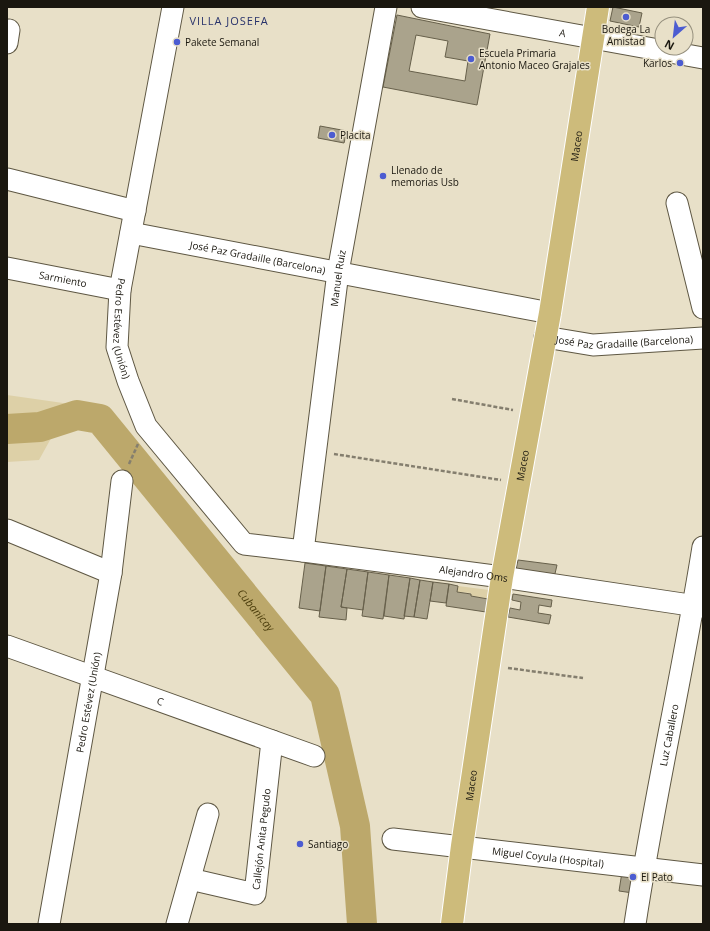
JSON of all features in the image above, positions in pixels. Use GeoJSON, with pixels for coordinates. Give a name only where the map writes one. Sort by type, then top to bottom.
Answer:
{"type":"FeatureCollection","features":[{"type":"Feature","properties":{"kind":"main road","name":"Maceo"},"geometry":{"type":"LineString","coordinates":[[452,924],[462,846],[502,577],[550,313],[598,7]]}},
{"type":"Feature","properties":{"kind":"street","name":"Pedro Estévez (Unión)"},"geometry":{"type":"LineString","coordinates":[[173,7],[120,290],[117,347],[128,381],[146,426],[244,544]]}},
{"type":"Feature","properties":{"kind":"street","name":"Manuel Ruiz"},"geometry":{"type":"LineString","coordinates":[[303,551],[338,272],[386,7]]}},
{"type":"Feature","properties":{"kind":"street","name":"A"},"geometry":{"type":"LineString","coordinates":[[422,7],[703,58]]}},
{"type":"Feature","properties":{"kind":"street"},"geometry":{"type":"LineString","coordinates":[[7,179],[135,212]]}},
{"type":"Feature","properties":{"kind":"street"},"geometry":{"type":"LineString","coordinates":[[677,203],[703,308]]}},
{"type":"Feature","properties":{"kind":"street","name":"José Paz Gradaille (Barcelona)"},"geometry":{"type":"LineString","coordinates":[[130,233],[550,313]]}},
{"type":"Feature","properties":{"kind":"street","name":"Sarmiento"},"geometry":{"type":"LineString","coordinates":[[7,268],[120,290]]}},
{"type":"Feature","properties":{"kind":"street","name":"José Paz Gradaille (Barcelona)"},"geometry":{"type":"LineString","coordinates":[[545,337],[593,345],[703,338]]}},
{"type":"Feature","properties":{"kind":"street","name":"Pedro Estévez (Unión)"},"geometry":{"type":"LineString","coordinates":[[49,924],[111,572],[122,480]]}},
{"type":"Feature","properties":{"kind":"street"},"geometry":{"type":"LineString","coordinates":[[7,530],[111,572]]}},
{"type":"Feature","properties":{"kind":"street","name":"Alejandro Oms"},"geometry":{"type":"LineString","coordinates":[[244,544],[502,577],[698,606]]}},
{"type":"Feature","properties":{"kind":"street","name":"Luz Caballero"},"geometry":{"type":"LineString","coordinates":[[635,924],[644,868],[698,606],[703,547]]}},
{"type":"Feature","properties":{"kind":"street","name":"C"},"geometry":{"type":"LineString","coordinates":[[7,646],[314,756]]}},
{"type":"Feature","properties":{"kind":"street","name":"Callejón Anita Pegudo"},"geometry":{"type":"LineString","coordinates":[[190,878],[255,894],[272,741]]}},
{"type":"Feature","properties":{"kind":"street"},"geometry":{"type":"LineString","coordinates":[[177,924],[208,814]]}},
{"type":"Feature","properties":{"kind":"street","name":"Miguel Coyula (Hospital)"},"geometry":{"type":"LineString","coordinates":[[394,838],[703,875]]}},
{"type":"Feature","properties":{"kind":"path"},"geometry":{"type":"LineString","coordinates":[[452,400],[532,413]]}},
{"type":"Feature","properties":{"kind":"path"},"geometry":{"type":"LineString","coordinates":[[122,480],[146,426]]}},
{"type":"Feature","properties":{"kind":"path"},"geometry":{"type":"LineString","coordinates":[[315,452],[519,482]]}},
{"type":"Feature","properties":{"kind":"path"},"geometry":{"type":"LineString","coordinates":[[489,665],[583,678]]}},
{"type":"Feature","properties":{"kind":"shaded area"},"geometry":{"type":"Polygon","coordinates":[[[7,395],[70,404],[39,460],[7,462],[7,395]]]}},
{"type":"Feature","properties":{"kind":"shaded area"},"geometry":{"type":"Polygon","coordinates":[[[458,586],[489,590],[488,599],[471,596],[471,593],[457,592],[458,586]]]}},
{"type":"Feature","properties":{"kind":"building","name":"Bodega La Amistad"},"geometry":{"type":"Polygon","coordinates":[[[613,7],[642,13],[639,27],[610,21],[613,7]]]}},
{"type":"Feature","properties":{"kind":"building","name":"Escuela Primaria Antonio Maceo Grajales"},"geometry":{"type":"Polygon","coordinates":[[[397,15],[490,34],[477,105],[383,87],[397,15]],[[416,35],[409,71],[465,81],[468,61],[445,57],[448,41],[416,35]]]}},
{"type":"Feature","properties":{"kind":"building","name":"Placita"},"geometry":{"type":"Polygon","coordinates":[[[320,126],[347,131],[344,143],[318,138],[320,126]]]}},
{"type":"Feature","properties":{"kind":"building"},"geometry":{"type":"Polygon","coordinates":[[[518,560],[557,565],[554,578],[516,570],[518,560]]]}},
{"type":"Feature","properties":{"kind":"building"},"geometry":{"type":"Polygon","coordinates":[[[305,563],[326,566],[320,611],[299,608],[305,563]]]}},
{"type":"Feature","properties":{"kind":"building"},"geometry":{"type":"Polygon","coordinates":[[[326,566],[347,569],[341,607],[347,608],[346,620],[319,617],[326,566]]]}},
{"type":"Feature","properties":{"kind":"building"},"geometry":{"type":"Polygon","coordinates":[[[347,569],[368,572],[363,610],[341,607],[347,569]]]}},
{"type":"Feature","properties":{"kind":"building"},"geometry":{"type":"Polygon","coordinates":[[[368,572],[389,575],[383,619],[362,616],[368,572]]]}},
{"type":"Feature","properties":{"kind":"building"},"geometry":{"type":"Polygon","coordinates":[[[389,575],[410,578],[404,619],[384,616],[389,575]]]}},
{"type":"Feature","properties":{"kind":"building"},"geometry":{"type":"Polygon","coordinates":[[[410,578],[420,580],[414,617],[404,616],[410,578]]]}},
{"type":"Feature","properties":{"kind":"building"},"geometry":{"type":"Polygon","coordinates":[[[420,580],[433,582],[427,619],[414,617],[420,580]]]}},
{"type":"Feature","properties":{"kind":"building"},"geometry":{"type":"Polygon","coordinates":[[[433,582],[449,584],[446,603],[430,601],[433,582]]]}},
{"type":"Feature","properties":{"kind":"building"},"geometry":{"type":"Polygon","coordinates":[[[449,584],[458,586],[457,592],[488,599],[486,612],[446,606],[449,584]]]}},
{"type":"Feature","properties":{"kind":"building"},"geometry":{"type":"Polygon","coordinates":[[[513,594],[552,600],[551,607],[539,605],[538,613],[551,615],[549,624],[508,617],[510,608],[520,610],[521,602],[512,600],[513,594]]]}},
{"type":"Feature","properties":{"kind":"building"},"geometry":{"type":"Polygon","coordinates":[[[622,872],[636,874],[633,893],[619,891],[622,872]]]}},
{"type":"Feature","properties":{"kind":"waterway","name":"Cubanicay"},"geometry":{"type":"LineString","coordinates":[[7,429],[40,427],[77,415],[100,419],[325,695],[355,826],[362,924]]}},
{"type":"Feature","properties":{"kind":"place","name":"Bodega La Amistad"},"geometry":{"type":"Point","coordinates":[626,17]}},
{"type":"Feature","properties":{"kind":"place","name":"Pakete Semanal"},"geometry":{"type":"Point","coordinates":[177,42]}},
{"type":"Feature","properties":{"kind":"place","name":"Escuela Primaria Antonio Maceo Grajales"},"geometry":{"type":"Point","coordinates":[471,59]}},
{"type":"Feature","properties":{"kind":"place","name":"Karlos"},"geometry":{"type":"Point","coordinates":[680,63]}},
{"type":"Feature","properties":{"kind":"place","name":"Placita"},"geometry":{"type":"Point","coordinates":[332,135]}},
{"type":"Feature","properties":{"kind":"place","name":"Llenado de memorias Usb"},"geometry":{"type":"Point","coordinates":[383,176]}},
{"type":"Feature","properties":{"kind":"place","name":"Santiago"},"geometry":{"type":"Point","coordinates":[300,844]}},
{"type":"Feature","properties":{"kind":"place","name":"El Pato"},"geometry":{"type":"Point","coordinates":[633,877]}},
{"type":"Feature","properties":{"kind":"district","name":"VILLA JOSEFA"},"geometry":{"type":"Point","coordinates":[229,21]}}]}
